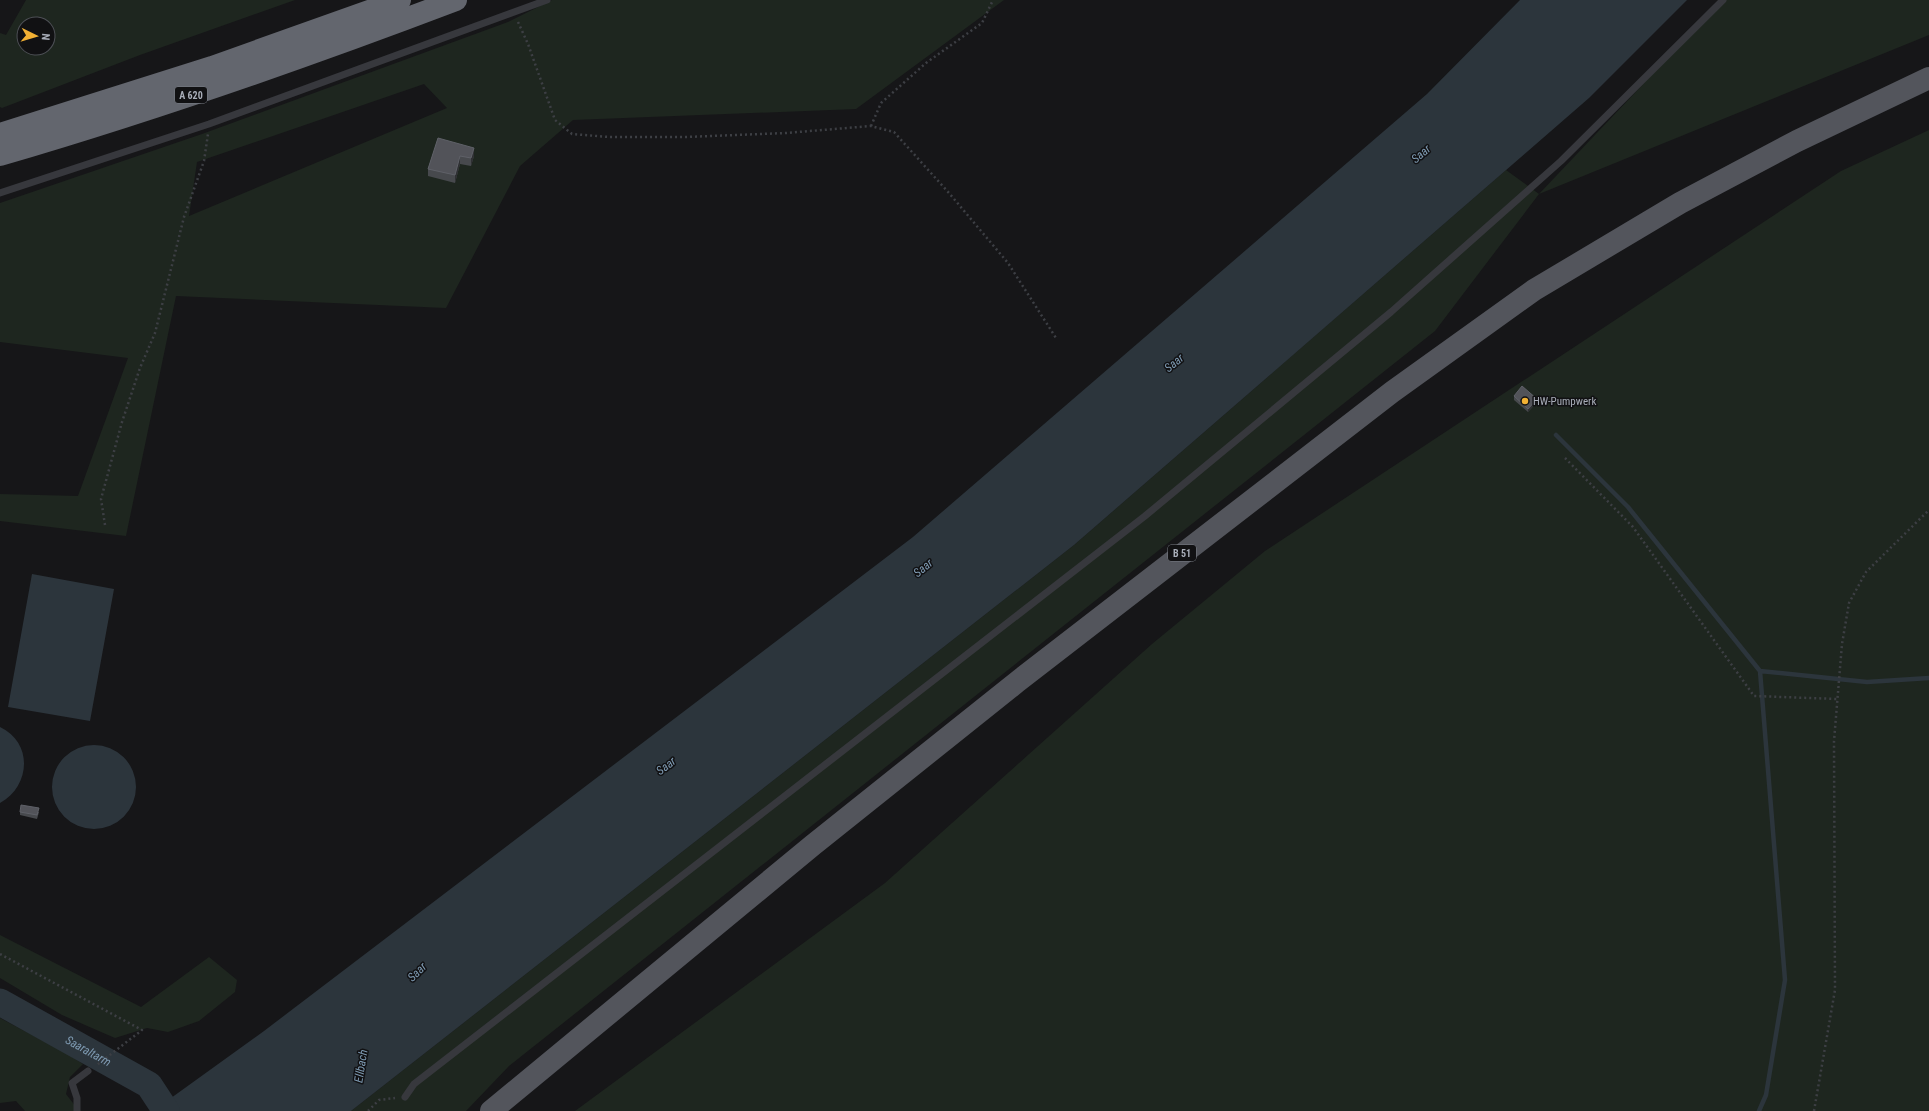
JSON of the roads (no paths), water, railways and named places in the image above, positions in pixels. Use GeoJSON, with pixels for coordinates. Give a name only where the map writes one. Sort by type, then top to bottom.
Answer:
{"type":"FeatureCollection","features":[{"type":"Feature","properties":{"kind":"highway","name":"A 620"},"geometry":{"type":"LineString","coordinates":[[0,134],[168,82],[400,0]]}},
{"type":"Feature","properties":{"kind":"highway","name":"A 620"},"geometry":{"type":"LineString","coordinates":[[0,154],[155,108],[306,56],[456,0]]}},
{"type":"Feature","properties":{"kind":"main road","name":"B 51"},"geometry":{"type":"LineString","coordinates":[[491,1111],[813,845],[1017,682],[1392,392],[1534,290],[1680,203],[1797,141],[1929,78]]}},
{"type":"Feature","properties":{"kind":"lane"},"geometry":{"type":"LineString","coordinates":[[0,193],[209,124],[548,0]]}},
{"type":"Feature","properties":{"kind":"lane"},"geometry":{"type":"LineString","coordinates":[[405,1097],[414,1084],[1145,516],[1330,363],[1391,312],[1561,161],[1723,0]]}},
{"type":"Feature","properties":{"kind":"lane"},"geometry":{"type":"LineString","coordinates":[[77,1111],[77,1098],[72,1083],[88,1071]]}},
{"type":"Feature","properties":{"kind":"water"},"geometry":{"type":"Polygon","coordinates":[[[1520,0],[1687,0],[1589,98],[1074,545],[351,1111],[153,1111],[264,1031],[913,537],[1427,94],[1520,0]]]}},
{"type":"Feature","properties":{"kind":"water"},"geometry":{"type":"Polygon","coordinates":[[[32,574],[114,589],[90,721],[8,707],[32,574]]]}},
{"type":"Feature","properties":{"kind":"water"},"geometry":{"type":"Polygon","coordinates":[[[0,727],[11,734],[19,743],[23,754],[24,765],[22,776],[17,787],[10,796],[0,803],[0,727]]]}},
{"type":"Feature","properties":{"kind":"water"},"geometry":{"type":"Polygon","coordinates":[[[94,745],[110,748],[124,757],[133,771],[136,787],[133,803],[124,817],[110,826],[94,829],[78,826],[64,817],[55,803],[52,787],[55,771],[64,757],[78,748],[94,745]]]}},
{"type":"Feature","properties":{"kind":"waterway"},"geometry":{"type":"LineString","coordinates":[[1556,435],[1628,507],[1760,671],[1867,682],[1929,678]]}},
{"type":"Feature","properties":{"kind":"waterway"},"geometry":{"type":"LineString","coordinates":[[1759,1111],[1766,1095],[1785,980],[1760,671]]}},
{"type":"Feature","properties":{"kind":"waterway","name":"Saaraltarm"},"geometry":{"type":"LineString","coordinates":[[0,1002],[149,1085],[166,1111]]}},
{"type":"Feature","properties":{"kind":"place","name":"HW-Pumpwerk"},"geometry":{"type":"Point","coordinates":[1525,401]}},
{"type":"Feature","properties":{"kind":"water label","name":"Saar"},"geometry":{"type":"Point","coordinates":[1421,154]}},
{"type":"Feature","properties":{"kind":"water label","name":"Saar"},"geometry":{"type":"Point","coordinates":[1174,363]}},
{"type":"Feature","properties":{"kind":"water label","name":"Saar"},"geometry":{"type":"Point","coordinates":[923,568]}},
{"type":"Feature","properties":{"kind":"water label","name":"Saar"},"geometry":{"type":"Point","coordinates":[666,766]}},
{"type":"Feature","properties":{"kind":"water label","name":"Saar"},"geometry":{"type":"Point","coordinates":[417,972]}},
{"type":"Feature","properties":{"kind":"water label","name":"Ellbach"},"geometry":{"type":"Point","coordinates":[361,1066]}}]}
